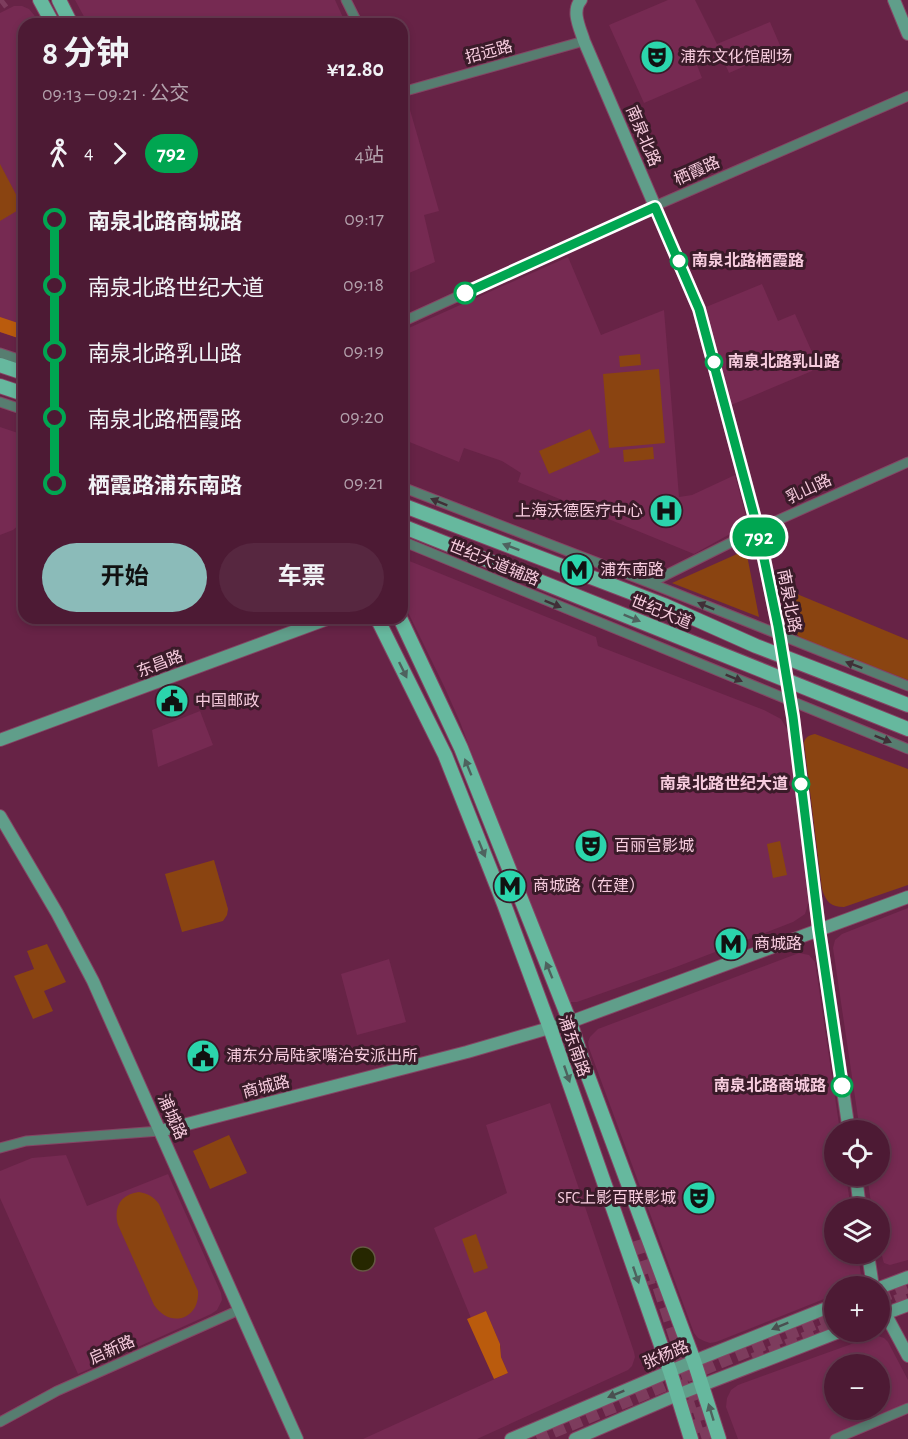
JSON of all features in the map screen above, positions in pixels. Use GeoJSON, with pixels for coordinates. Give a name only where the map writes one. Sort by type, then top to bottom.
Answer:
{"type":"FeatureCollection","features":[{"type":"Feature","properties":{"kind":"main road"},"geometry":{"type":"LineString","coordinates":[[40,0],[50,18]]}},
{"type":"Feature","properties":{"kind":"main road"},"geometry":{"type":"LineString","coordinates":[[59,0],[69,18]]}},
{"type":"Feature","properties":{"kind":"main road"},"geometry":{"type":"LineString","coordinates":[[0,365],[18,371]]}},
{"type":"Feature","properties":{"kind":"main road"},"geometry":{"type":"LineString","coordinates":[[0,386],[18,392]]}},
{"type":"Feature","properties":{"kind":"main road","name":"世纪大道"},"geometry":{"type":"LineString","coordinates":[[408,507],[664,605],[783,657],[908,705]]}},
{"type":"Feature","properties":{"kind":"main road","name":"世纪大道"},"geometry":{"type":"LineString","coordinates":[[408,528],[908,729]]}},
{"type":"Feature","properties":{"kind":"main road","name":"浦东南路"},"geometry":{"type":"LineString","coordinates":[[380,624],[445,754],[504,904],[583,1121],[670,1371],[691,1439]]}},
{"type":"Feature","properties":{"kind":"main road","name":"浦东南路"},"geometry":{"type":"LineString","coordinates":[[403,624],[461,748],[570,1022],[703,1386],[719,1439]]}},
{"type":"Feature","properties":{"kind":"main road","name":"浦东南路"},"geometry":{"type":"LineString","coordinates":[[583,1121],[639,1241],[604,1115]]}},
{"type":"Feature","properties":{"kind":"street"},"geometry":{"type":"LineString","coordinates":[[346,0],[355,18]]}},
{"type":"Feature","properties":{"kind":"street","name":"南泉北路"},"geometry":{"type":"LineString","coordinates":[[581,0],[576,8],[577,20],[584,41],[699,309],[758,530],[787,680],[819,929],[847,1120]]}},
{"type":"Feature","properties":{"kind":"street"},"geometry":{"type":"LineString","coordinates":[[894,0],[908,34]]}},
{"type":"Feature","properties":{"kind":"street","name":"招远路"},"geometry":{"type":"LineString","coordinates":[[408,90],[584,41]]}},
{"type":"Feature","properties":{"kind":"street","name":"栖霞路"},"geometry":{"type":"LineString","coordinates":[[408,319],[655,207],[908,96]]}},
{"type":"Feature","properties":{"kind":"street"},"geometry":{"type":"LineString","coordinates":[[0,353],[18,359]]}},
{"type":"Feature","properties":{"kind":"street"},"geometry":{"type":"LineString","coordinates":[[0,402],[18,408]]}},
{"type":"Feature","properties":{"kind":"street","name":"乳山路"},"geometry":{"type":"LineString","coordinates":[[650,583],[758,530],[908,462]]}},
{"type":"Feature","properties":{"kind":"street"},"geometry":{"type":"LineString","coordinates":[[408,489],[908,686]]}},
{"type":"Feature","properties":{"kind":"street","name":"世纪大道辅路"},"geometry":{"type":"LineString","coordinates":[[408,544],[908,748]]}},
{"type":"Feature","properties":{"kind":"street"},"geometry":{"type":"LineString","coordinates":[[650,583],[664,605]]}},
{"type":"Feature","properties":{"kind":"street","name":"东昌路"},"geometry":{"type":"LineString","coordinates":[[0,740],[314,624]]}},
{"type":"Feature","properties":{"kind":"street","name":"浦城路"},"geometry":{"type":"LineString","coordinates":[[0,816],[57,913],[93,981],[297,1439]]}},
{"type":"Feature","properties":{"kind":"street","name":"商城路"},"geometry":{"type":"LineString","coordinates":[[0,1148],[26,1141],[160,1131],[444,1058],[570,1022],[908,897]]}},
{"type":"Feature","properties":{"kind":"street"},"geometry":{"type":"LineString","coordinates":[[890,1284],[908,1277]]}},
{"type":"Feature","properties":{"kind":"street"},"geometry":{"type":"LineString","coordinates":[[890,1308],[908,1305]]}},
{"type":"Feature","properties":{"kind":"street","name":"张杨路"},"geometry":{"type":"LineString","coordinates":[[513,1439],[593,1403],[824,1309]]}},
{"type":"Feature","properties":{"kind":"street","name":"启新路"},"geometry":{"type":"LineString","coordinates":[[0,1422],[57,1391],[239,1310]]}},
{"type":"Feature","properties":{"kind":"street"},"geometry":{"type":"LineString","coordinates":[[890,1325],[908,1356]]}},
{"type":"Feature","properties":{"kind":"street"},"geometry":{"type":"LineString","coordinates":[[575,1439],[677,1395],[824,1338]]}},
{"type":"Feature","properties":{"kind":"street"},"geometry":{"type":"LineString","coordinates":[[835,1439],[908,1408]]}},
{"type":"Feature","properties":{"kind":"shaded area"},"geometry":{"type":"Polygon","coordinates":[[[75,0],[335,0],[343,18],[85,18],[75,0]]]}},
{"type":"Feature","properties":{"kind":"shaded area"},"geometry":{"type":"Polygon","coordinates":[[[668,0],[695,0],[717,44],[770,22],[782,50],[729,73],[719,50],[695,60],[702,78],[644,103],[609,25],[668,0]]]}},
{"type":"Feature","properties":{"kind":"shaded area"},"geometry":{"type":"Polygon","coordinates":[[[14,6],[22,6],[29,9],[36,18],[18,18],[18,338],[0,332],[0,13],[14,6]]]}},
{"type":"Feature","properties":{"kind":"shaded area"},"geometry":{"type":"Polygon","coordinates":[[[408,103],[439,211],[424,215],[435,262],[408,273],[408,103]]]}},
{"type":"Feature","properties":{"kind":"shaded area"},"geometry":{"type":"Polygon","coordinates":[[[0,164],[18,198],[18,210],[0,221],[0,164]]]}},
{"type":"Feature","properties":{"kind":"shaded area"},"geometry":{"type":"Polygon","coordinates":[[[568,257],[601,335],[664,310],[679,497],[692,495],[735,475],[748,524],[694,554],[518,482],[521,473],[502,461],[464,448],[459,462],[408,441],[408,328],[568,257]]]}},
{"type":"Feature","properties":{"kind":"shaded area"},"geometry":{"type":"Polygon","coordinates":[[[762,284],[778,321],[795,314],[816,361],[812,371],[731,405],[706,307],[762,284]]]}},
{"type":"Feature","properties":{"kind":"shaded area"},"geometry":{"type":"Polygon","coordinates":[[[0,317],[18,323],[18,338],[0,332],[0,317]]]}},
{"type":"Feature","properties":{"kind":"shaded area"},"geometry":{"type":"Polygon","coordinates":[[[640,354],[641,365],[620,367],[619,356],[640,354]]]}},
{"type":"Feature","properties":{"kind":"shaded area"},"geometry":{"type":"Polygon","coordinates":[[[659,369],[665,443],[609,448],[603,374],[659,369]]]}},
{"type":"Feature","properties":{"kind":"shaded area"},"geometry":{"type":"Polygon","coordinates":[[[0,427],[18,433],[18,526],[0,535],[0,427]]]}},
{"type":"Feature","properties":{"kind":"shaded area"},"geometry":{"type":"Polygon","coordinates":[[[590,429],[600,452],[549,474],[539,451],[590,429]]]}},
{"type":"Feature","properties":{"kind":"shaded area"},"geometry":{"type":"Polygon","coordinates":[[[653,447],[654,459],[624,462],[623,450],[653,447]]]}},
{"type":"Feature","properties":{"kind":"shaded area"},"geometry":{"type":"Polygon","coordinates":[[[746,550],[759,617],[672,583],[746,550]]]}},
{"type":"Feature","properties":{"kind":"shaded area"},"geometry":{"type":"Polygon","coordinates":[[[408,560],[596,637],[598,646],[764,710],[781,719],[790,734],[809,901],[805,914],[793,922],[676,967],[577,1002],[569,1002],[565,998],[460,722],[408,612],[408,560]]]}},
{"type":"Feature","properties":{"kind":"shaded area"},"geometry":{"type":"Polygon","coordinates":[[[780,587],[908,640],[908,680],[802,639],[788,622],[780,587]]]}},
{"type":"Feature","properties":{"kind":"shaded area"},"geometry":{"type":"Polygon","coordinates":[[[200,711],[213,745],[158,767],[152,730],[200,711]]]}},
{"type":"Feature","properties":{"kind":"shaded area"},"geometry":{"type":"Polygon","coordinates":[[[815,734],[908,769],[908,885],[844,907],[832,905],[825,897],[822,889],[804,742],[815,734]]]}},
{"type":"Feature","properties":{"kind":"shaded area"},"geometry":{"type":"Polygon","coordinates":[[[780,841],[787,875],[773,878],[767,844],[780,841]]]}},
{"type":"Feature","properties":{"kind":"shaded area"},"geometry":{"type":"Polygon","coordinates":[[[214,860],[228,909],[227,915],[223,921],[182,932],[165,874],[214,860]]]}},
{"type":"Feature","properties":{"kind":"shaded area"},"geometry":{"type":"Polygon","coordinates":[[[908,908],[908,1260],[890,1265],[887,1264],[890,1264],[890,1198],[870,1198],[869,1186],[890,1186],[890,1120],[858,1120],[833,948],[835,940],[842,934],[908,908]]]}},
{"type":"Feature","properties":{"kind":"shaded area"},"geometry":{"type":"Polygon","coordinates":[[[47,944],[66,982],[44,991],[53,1011],[33,1019],[14,976],[34,969],[27,951],[47,944]]]}},
{"type":"Feature","properties":{"kind":"shaded area"},"geometry":{"type":"Polygon","coordinates":[[[799,953],[809,955],[815,962],[838,1120],[824,1120],[824,1186],[848,1186],[849,1198],[824,1198],[824,1264],[859,1264],[861,1276],[824,1276],[824,1299],[716,1342],[710,1343],[698,1338],[694,1333],[589,1048],[590,1037],[598,1029],[799,953]]]}},
{"type":"Feature","properties":{"kind":"shaded area"},"geometry":{"type":"Polygon","coordinates":[[[389,959],[406,1022],[357,1035],[341,974],[389,959]]]}},
{"type":"Feature","properties":{"kind":"shaded area"},"geometry":{"type":"Polygon","coordinates":[[[550,1103],[634,1352],[632,1366],[628,1370],[477,1439],[363,1439],[508,1373],[501,1357],[501,1347],[486,1311],[471,1318],[434,1228],[507,1193],[486,1125],[550,1103]]]}},
{"type":"Feature","properties":{"kind":"shaded area"},"geometry":{"type":"Polygon","coordinates":[[[229,1135],[247,1173],[210,1189],[193,1151],[229,1135]]]}},
{"type":"Feature","properties":{"kind":"shaded area"},"geometry":{"type":"Polygon","coordinates":[[[66,1155],[87,1206],[168,1174],[221,1293],[222,1300],[217,1310],[211,1314],[78,1374],[0,1198],[0,1171],[32,1158],[66,1155]]]}},
{"type":"Feature","properties":{"kind":"shaded area"},"geometry":{"type":"Polygon","coordinates":[[[139,1192],[155,1199],[159,1204],[198,1291],[194,1308],[183,1318],[168,1317],[154,1305],[118,1225],[117,1213],[120,1202],[127,1195],[139,1192]]]}},
{"type":"Feature","properties":{"kind":"shaded area"},"geometry":{"type":"Polygon","coordinates":[[[476,1234],[488,1268],[474,1273],[462,1239],[476,1234]]]}},
{"type":"Feature","properties":{"kind":"shaded area"},"geometry":{"type":"Polygon","coordinates":[[[363,1247],[368,1248],[374,1254],[374,1264],[368,1270],[363,1271],[358,1270],[352,1264],[351,1259],[352,1254],[358,1248],[363,1247]]]}},
{"type":"Feature","properties":{"kind":"shaded area"},"geometry":{"type":"Polygon","coordinates":[[[486,1311],[500,1344],[501,1357],[508,1373],[494,1379],[467,1319],[486,1311]]]}},
{"type":"Feature","properties":{"kind":"shaded area"},"geometry":{"type":"Polygon","coordinates":[[[857,1342],[888,1342],[908,1380],[908,1408],[890,1416],[890,1354],[824,1354],[824,1420],[880,1420],[835,1439],[738,1439],[726,1407],[731,1390],[738,1385],[857,1342]]]}},
{"type":"Feature","properties":{"kind":"tunnel"},"geometry":{"type":"LineString","coordinates":[[0,3],[4,0]]}},
{"type":"Feature","properties":{"kind":"tunnel"},"geometry":{"type":"LineString","coordinates":[[635,1241],[649,1285]]}},
{"type":"Feature","properties":{"kind":"tunnel"},"geometry":{"type":"LineString","coordinates":[[653,1267],[709,1439]]}},
{"type":"Feature","properties":{"kind":"tunnel"},"geometry":{"type":"LineString","coordinates":[[890,1294],[908,1287]]}},
{"type":"Feature","properties":{"kind":"tunnel"},"geometry":{"type":"LineString","coordinates":[[890,1303],[908,1296]]}},
{"type":"Feature","properties":{"kind":"tunnel"},"geometry":{"type":"LineString","coordinates":[[537,1439],[824,1320]]}},
{"type":"Feature","properties":{"kind":"tunnel"},"geometry":{"type":"LineString","coordinates":[[753,1359],[824,1330]]}},
{"type":"Feature","properties":{"kind":"tunnel"},"geometry":{"type":"LineString","coordinates":[[680,1380],[699,1439]]}},
{"type":"Feature","properties":{"kind":"bus line","name":"792"},"geometry":{"type":"LineString","coordinates":[[465,293],[655,207],[699,309],[758,530],[778,626],[793,717],[819,929],[842,1086]]}},
{"type":"Feature","properties":{"kind":"place","name":"浦东文化馆剧场"},"geometry":{"type":"Point","coordinates":[657,57]}},
{"type":"Feature","properties":{"kind":"place","name":"南泉北路栖霞路"},"geometry":{"type":"Point","coordinates":[679,261]}},
{"type":"Feature","properties":{"kind":"place","name":"南泉北路乳山路"},"geometry":{"type":"Point","coordinates":[714,362]}},
{"type":"Feature","properties":{"kind":"place","name":"上海沃德医疗中心"},"geometry":{"type":"Point","coordinates":[666,511]}},
{"type":"Feature","properties":{"kind":"place","name":"浦东南路"},"geometry":{"type":"Point","coordinates":[577,570]}},
{"type":"Feature","properties":{"kind":"place","name":"中国邮政"},"geometry":{"type":"Point","coordinates":[172,701]}},
{"type":"Feature","properties":{"kind":"place","name":"南泉北路世纪大道"},"geometry":{"type":"Point","coordinates":[801,784]}},
{"type":"Feature","properties":{"kind":"place","name":"百丽宫影城"},"geometry":{"type":"Point","coordinates":[591,846]}},
{"type":"Feature","properties":{"kind":"place","name":"商城路（在建）"},"geometry":{"type":"Point","coordinates":[510,886]}},
{"type":"Feature","properties":{"kind":"place","name":"商城路"},"geometry":{"type":"Point","coordinates":[731,944]}},
{"type":"Feature","properties":{"kind":"place","name":"浦东分局陆家嘴治安派出所"},"geometry":{"type":"Point","coordinates":[203,1056]}},
{"type":"Feature","properties":{"kind":"place","name":"南泉北路商城路"},"geometry":{"type":"Point","coordinates":[842,1086]}},
{"type":"Feature","properties":{"kind":"place","name":"SFC上影百联影城"},"geometry":{"type":"Point","coordinates":[699,1198]}}]}
